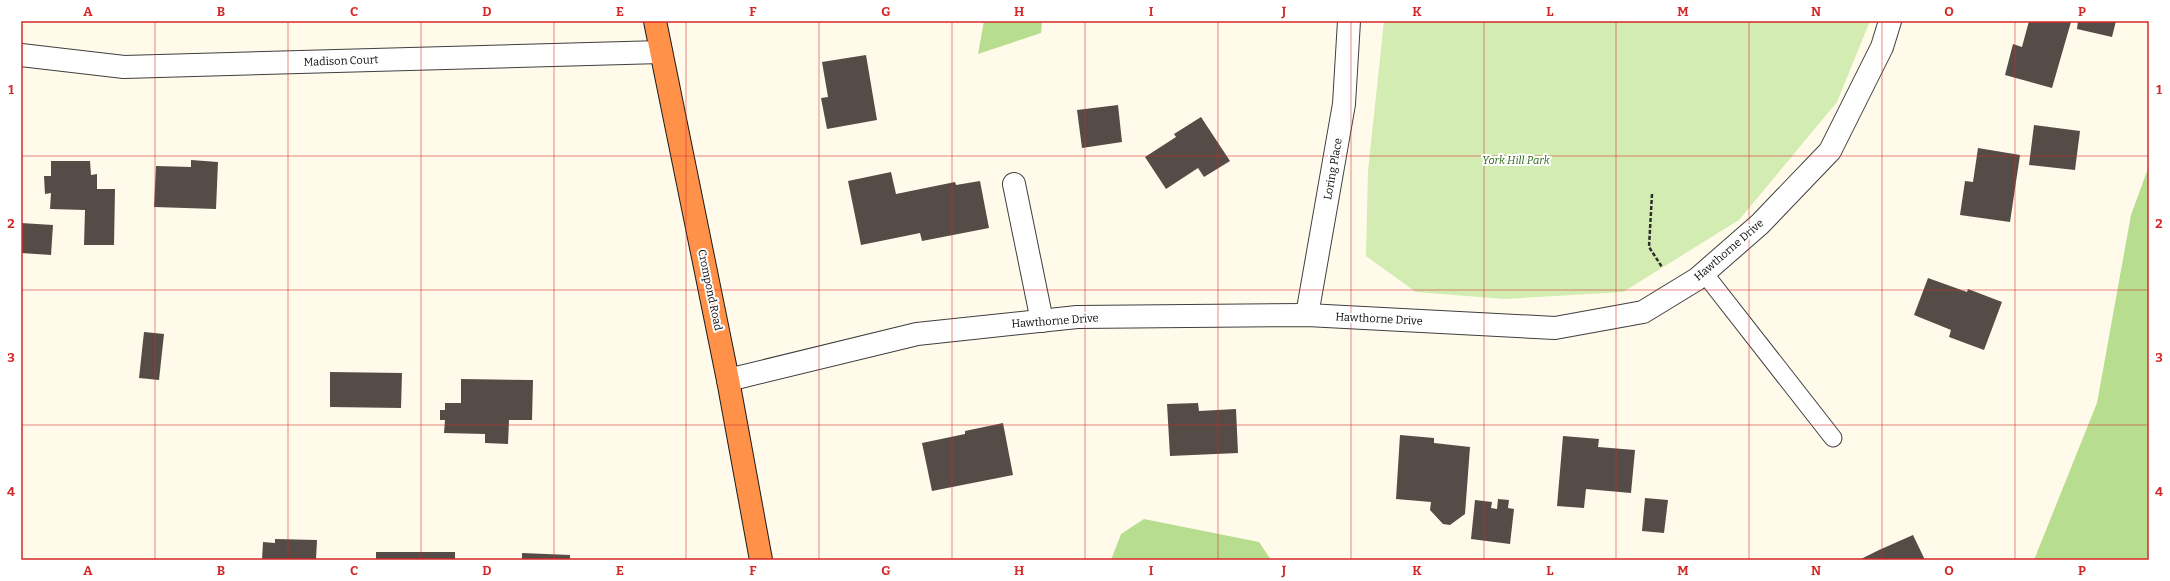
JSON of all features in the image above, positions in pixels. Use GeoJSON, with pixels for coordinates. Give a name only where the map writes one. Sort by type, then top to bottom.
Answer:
{"type":"FeatureCollection","features":[{"type":"Feature","properties":{"kind":"highway","name":"Crompond Road"},"geometry":{"type":"LineString","coordinates":[[655,21],[728,380],[761,560]]}},
{"type":"Feature","properties":{"kind":"street","name":"Loring Place"},"geometry":{"type":"LineString","coordinates":[[1307,315],[1344,104],[1349,21]]}},
{"type":"Feature","properties":{"kind":"street","name":"Hawthorne Drive"},"geometry":{"type":"LineString","coordinates":[[728,380],[917,334],[1077,317],[1307,315],[1555,328],[1643,312],[1704,273],[1760,224],[1830,151],[1882,47],[1890,21]]}},
{"type":"Feature","properties":{"kind":"street","name":"Madison Court"},"geometry":{"type":"LineString","coordinates":[[21,55],[124,67],[661,52]]}},
{"type":"Feature","properties":{"kind":"street"},"geometry":{"type":"LineString","coordinates":[[1014,184],[1042,321]]}},
{"type":"Feature","properties":{"kind":"lane"},"geometry":{"type":"LineString","coordinates":[[1704,273],[1833,438]]}},
{"type":"Feature","properties":{"kind":"path"},"geometry":{"type":"LineString","coordinates":[[1652,194],[1649,247],[1676,292]]}},
{"type":"Feature","properties":{"kind":"green space"},"geometry":{"type":"Polygon","coordinates":[[[984,21],[1042,21],[1041,33],[978,54],[984,21]]]}},
{"type":"Feature","properties":{"kind":"green space","name":"York Hill Park"},"geometry":{"type":"Polygon","coordinates":[[[1384,21],[1870,21],[1837,102],[1739,220],[1623,292],[1505,299],[1416,292],[1366,256],[1368,171],[1384,21]]]}},
{"type":"Feature","properties":{"kind":"green space"},"geometry":{"type":"Polygon","coordinates":[[[2149,166],[2149,560],[2034,560],[2097,403],[2131,215],[2149,166]]]}},
{"type":"Feature","properties":{"kind":"green space"},"geometry":{"type":"Polygon","coordinates":[[[1144,519],[1259,542],[1271,560],[1111,560],[1121,534],[1144,519]]]}},
{"type":"Feature","properties":{"kind":"building"},"geometry":{"type":"Polygon","coordinates":[[[2029,21],[2071,22],[2052,88],[2005,75],[2013,44],[2022,47],[2029,21]]]}},
{"type":"Feature","properties":{"kind":"building"},"geometry":{"type":"Polygon","coordinates":[[[2078,21],[2116,21],[2112,37],[2077,29],[2078,21]]]}},
{"type":"Feature","properties":{"kind":"building"},"geometry":{"type":"Polygon","coordinates":[[[866,55],[877,120],[827,129],[821,98],[828,97],[822,62],[866,55]]]}},
{"type":"Feature","properties":{"kind":"building"},"geometry":{"type":"Polygon","coordinates":[[[1118,105],[1122,142],[1082,148],[1077,110],[1118,105]]]}},
{"type":"Feature","properties":{"kind":"building"},"geometry":{"type":"Polygon","coordinates":[[[1201,117],[1230,161],[1204,177],[1198,168],[1166,189],[1145,157],[1176,137],[1174,134],[1201,117]]]}},
{"type":"Feature","properties":{"kind":"building"},"geometry":{"type":"Polygon","coordinates":[[[2034,125],[2080,131],[2075,170],[2029,165],[2034,125]]]}},
{"type":"Feature","properties":{"kind":"building"},"geometry":{"type":"Polygon","coordinates":[[[1978,148],[2020,155],[2010,222],[1960,215],[1965,181],[1973,182],[1978,148]]]}},
{"type":"Feature","properties":{"kind":"building"},"geometry":{"type":"Polygon","coordinates":[[[191,160],[218,162],[216,209],[154,207],[156,166],[191,167],[191,160]]]}},
{"type":"Feature","properties":{"kind":"building"},"geometry":{"type":"Polygon","coordinates":[[[51,161],[90,161],[91,175],[97,174],[97,189],[115,189],[114,245],[84,245],[85,210],[50,209],[51,193],[45,194],[44,176],[51,176],[51,161]]]}},
{"type":"Feature","properties":{"kind":"building"},"geometry":{"type":"Polygon","coordinates":[[[891,172],[896,194],[955,182],[956,185],[980,181],[989,228],[922,241],[920,233],[861,245],[848,181],[891,172]]]}},
{"type":"Feature","properties":{"kind":"building"},"geometry":{"type":"Polygon","coordinates":[[[21,223],[53,225],[51,255],[21,253],[21,223]]]}},
{"type":"Feature","properties":{"kind":"building"},"geometry":{"type":"Polygon","coordinates":[[[1928,278],[1967,292],[1968,289],[2002,302],[1984,350],[1949,337],[1951,330],[1914,315],[1928,278]]]}},
{"type":"Feature","properties":{"kind":"building"},"geometry":{"type":"Polygon","coordinates":[[[144,332],[164,334],[159,380],[139,378],[144,332]]]}},
{"type":"Feature","properties":{"kind":"building"},"geometry":{"type":"Polygon","coordinates":[[[330,372],[402,373],[401,408],[330,407],[330,372]]]}},
{"type":"Feature","properties":{"kind":"building"},"geometry":{"type":"Polygon","coordinates":[[[461,379],[533,380],[532,420],[509,420],[508,444],[485,443],[485,434],[444,433],[445,420],[440,420],[440,410],[445,410],[445,403],[461,403],[461,379]]]}},
{"type":"Feature","properties":{"kind":"building"},"geometry":{"type":"Polygon","coordinates":[[[1198,403],[1199,411],[1236,409],[1238,453],[1170,456],[1167,404],[1198,403]]]}},
{"type":"Feature","properties":{"kind":"building"},"geometry":{"type":"Polygon","coordinates":[[[1003,423],[1013,475],[932,491],[922,443],[965,434],[965,431],[1003,423]]]}},
{"type":"Feature","properties":{"kind":"building"},"geometry":{"type":"Polygon","coordinates":[[[1400,435],[1434,438],[1434,443],[1470,447],[1465,514],[1450,525],[1443,524],[1430,510],[1431,502],[1396,499],[1400,435]]]}},
{"type":"Feature","properties":{"kind":"building"},"geometry":{"type":"Polygon","coordinates":[[[1563,436],[1599,439],[1598,447],[1635,450],[1631,493],[1586,489],[1584,508],[1557,506],[1563,436]]]}},
{"type":"Feature","properties":{"kind":"building"},"geometry":{"type":"Polygon","coordinates":[[[1645,498],[1668,500],[1664,533],[1642,531],[1645,498]]]}},
{"type":"Feature","properties":{"kind":"building"},"geometry":{"type":"Polygon","coordinates":[[[1498,499],[1509,500],[1508,508],[1514,509],[1510,544],[1471,539],[1475,500],[1492,502],[1491,508],[1497,509],[1498,499]]]}},
{"type":"Feature","properties":{"kind":"building"},"geometry":{"type":"Polygon","coordinates":[[[1913,535],[1925,560],[1859,560],[1879,550],[1913,535]]]}},
{"type":"Feature","properties":{"kind":"building"},"geometry":{"type":"Polygon","coordinates":[[[275,539],[317,540],[316,560],[262,560],[263,542],[275,543],[275,539]]]}},
{"type":"Feature","properties":{"kind":"building"},"geometry":{"type":"Polygon","coordinates":[[[376,552],[455,552],[455,560],[376,560],[376,552]]]}},
{"type":"Feature","properties":{"kind":"building"},"geometry":{"type":"Polygon","coordinates":[[[522,553],[570,555],[570,560],[522,560],[522,553]]]}}]}
